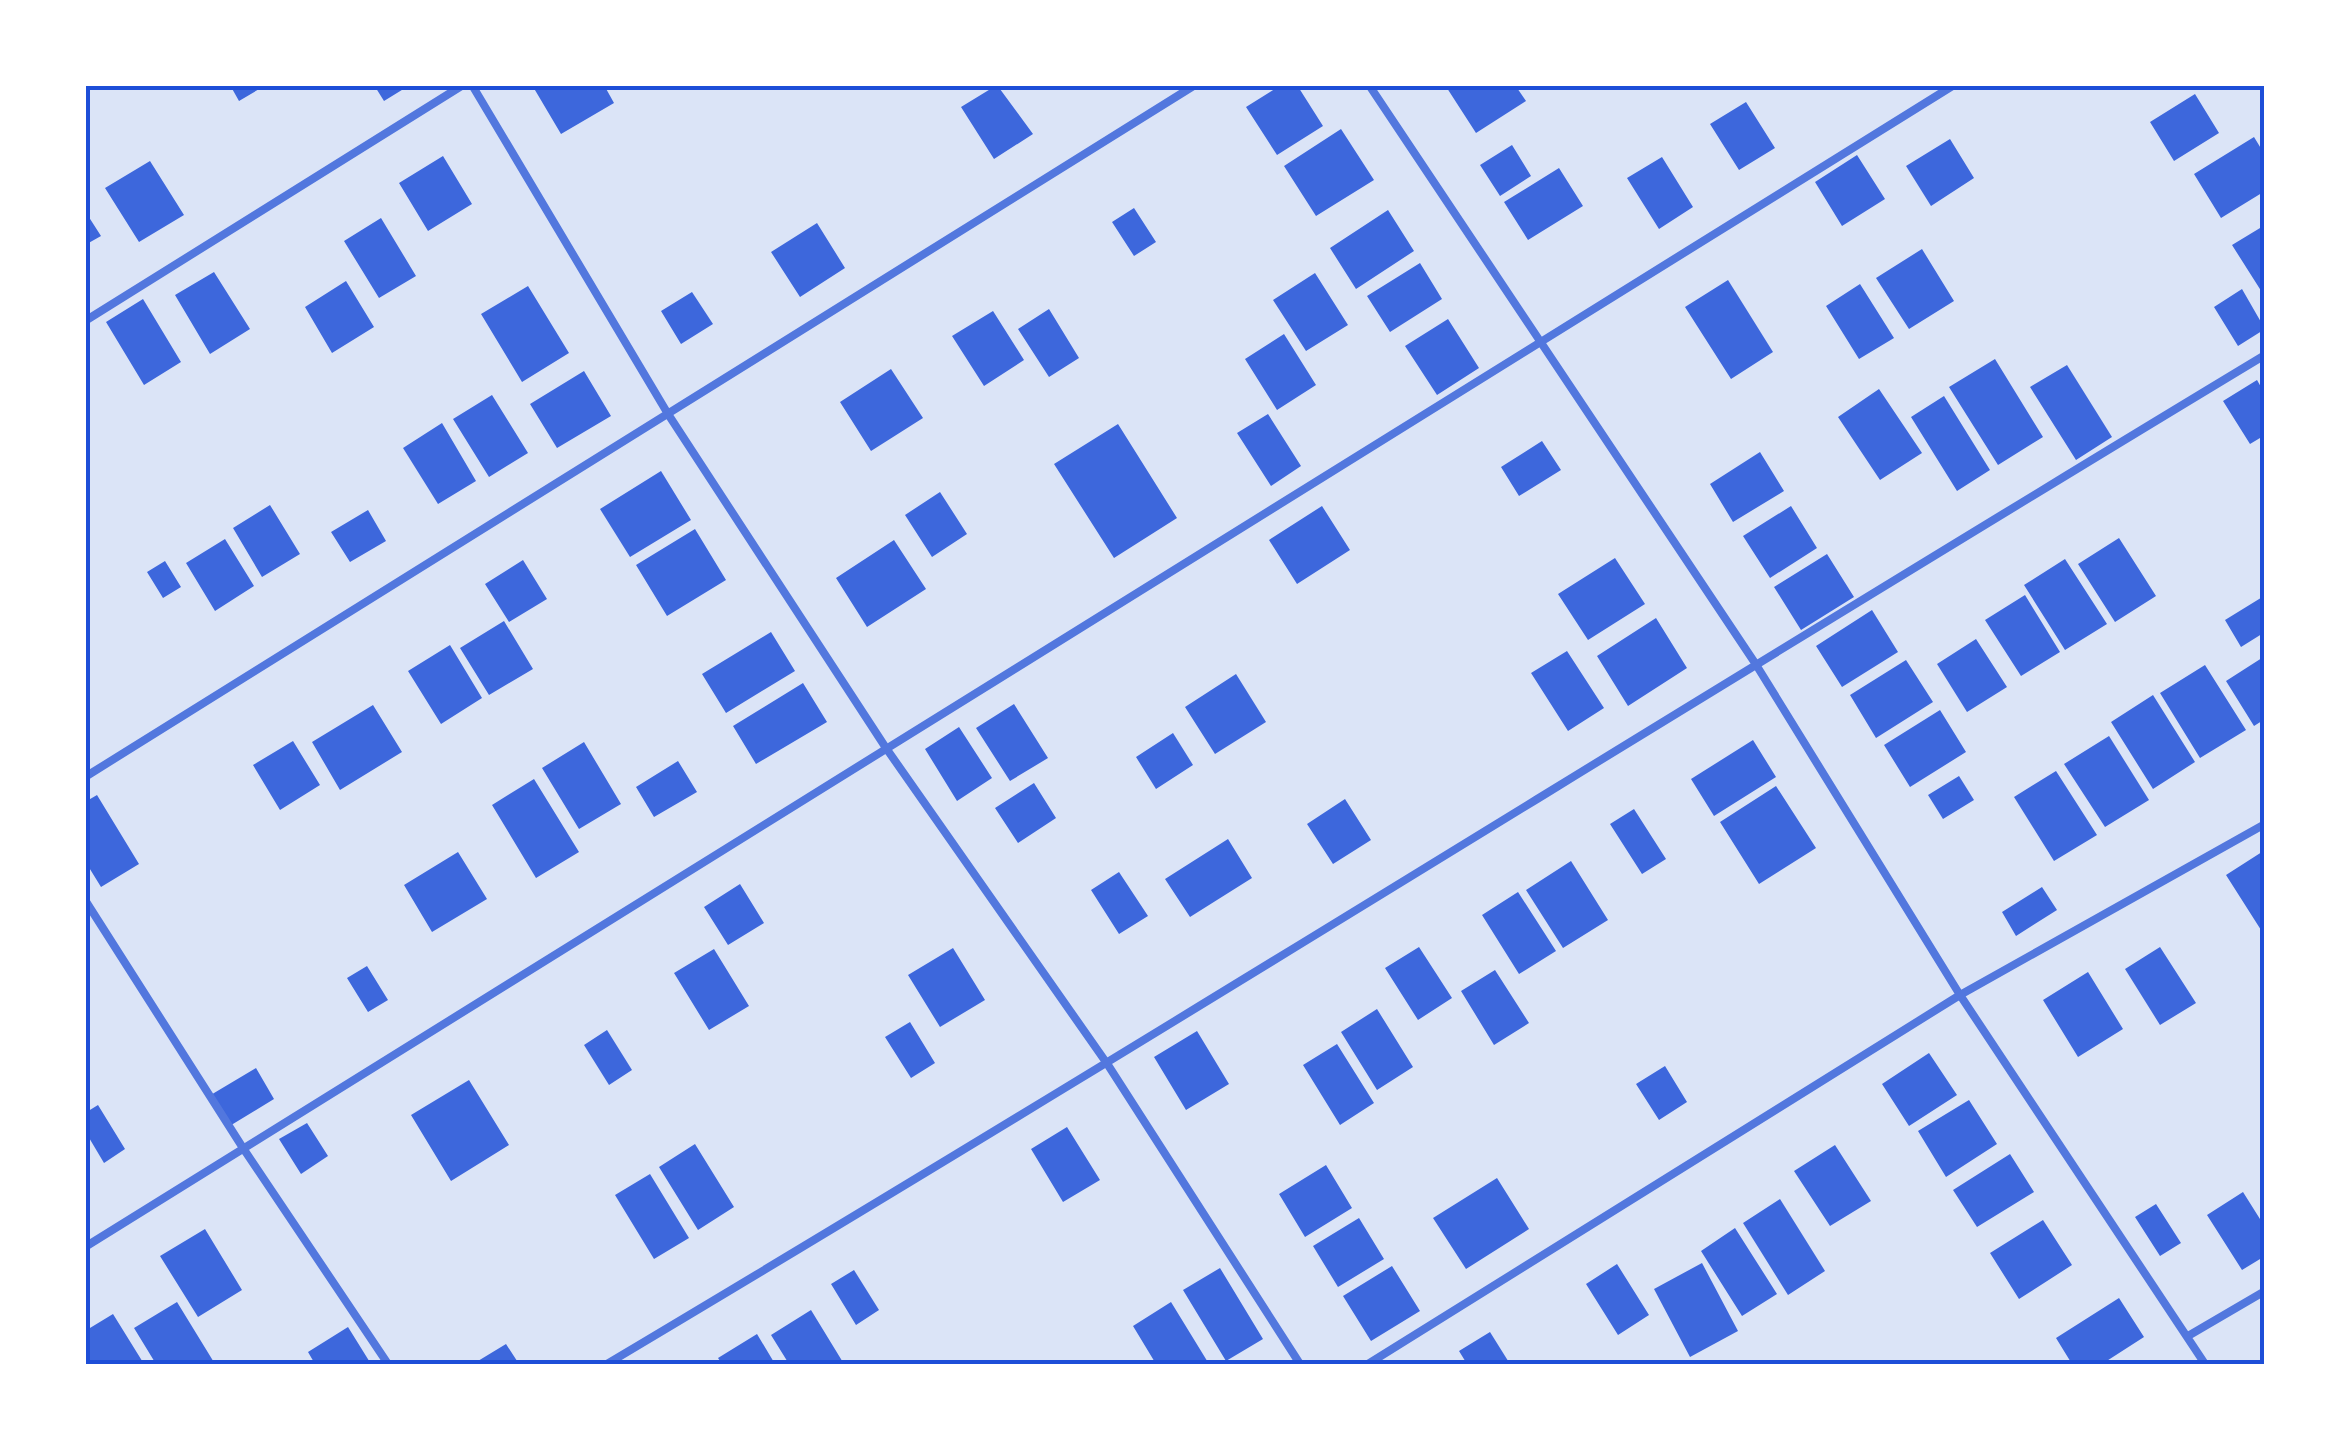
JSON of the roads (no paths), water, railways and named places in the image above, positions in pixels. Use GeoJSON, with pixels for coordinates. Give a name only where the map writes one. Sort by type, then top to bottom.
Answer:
{"type":"FeatureCollection","features":[{"type":"Feature","properties":{"kind":"lane"},"geometry":{"type":"LineString","coordinates":[[85,321],[463,85]]}},
{"type":"Feature","properties":{"kind":"lane"},"geometry":{"type":"LineString","coordinates":[[472,85],[668,414],[886,748],[1108,1066],[1300,1364]]}},
{"type":"Feature","properties":{"kind":"lane"},"geometry":{"type":"LineString","coordinates":[[85,778],[1195,85]]}},
{"type":"Feature","properties":{"kind":"lane"},"geometry":{"type":"LineString","coordinates":[[1369,85],[1755,662],[1960,995],[2205,1364]]}},
{"type":"Feature","properties":{"kind":"lane"},"geometry":{"type":"LineString","coordinates":[[85,1247],[1954,85]]}},
{"type":"Feature","properties":{"kind":"lane"},"geometry":{"type":"LineString","coordinates":[[607,1364],[1108,1066],[1755,662],[2265,355]]}},
{"type":"Feature","properties":{"kind":"lane"},"geometry":{"type":"LineString","coordinates":[[1368,1364],[1960,995],[2265,824]]}},
{"type":"Feature","properties":{"kind":"lane"},"geometry":{"type":"LineString","coordinates":[[85,900],[243,1148],[388,1364]]}},
{"type":"Feature","properties":{"kind":"lane"},"geometry":{"type":"LineString","coordinates":[[2188,1336],[2265,1292]]}}]}
